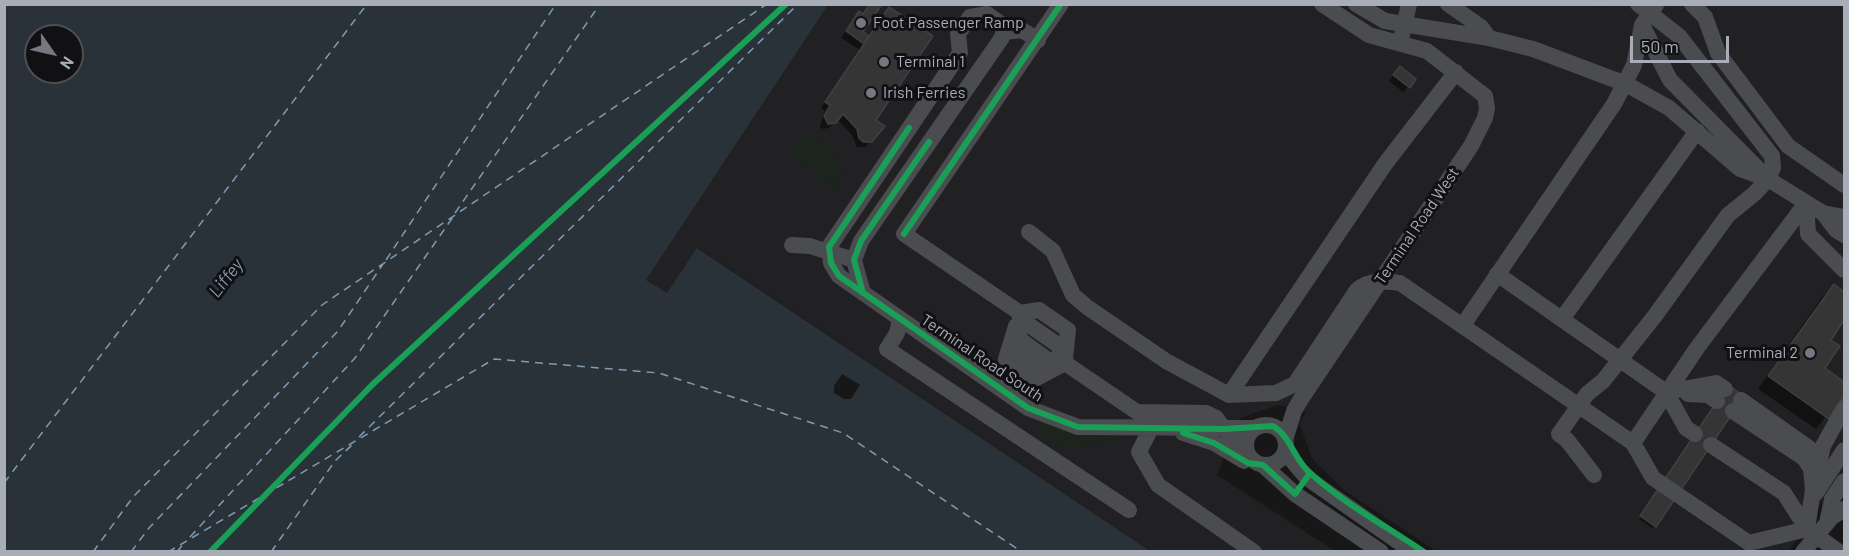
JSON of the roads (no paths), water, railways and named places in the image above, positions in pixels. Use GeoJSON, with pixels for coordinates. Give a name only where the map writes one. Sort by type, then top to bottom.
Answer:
{"type":"FeatureCollection","features":[{"type":"Feature","properties":{"kind":"street"},"geometry":{"type":"LineString","coordinates":[[1061,4],[904,234],[1058,345],[1065,363]]}},
{"type":"Feature","properties":{"kind":"street","name":"Terminal Road West"},"geometry":{"type":"LineString","coordinates":[[1285,446],[1294,411],[1301,399],[1479,132],[1488,108],[1485,96],[1427,51],[1369,35],[1322,4]]}},
{"type":"Feature","properties":{"kind":"street"},"geometry":{"type":"LineString","coordinates":[[1399,45],[1409,4]]}},
{"type":"Feature","properties":{"kind":"street"},"geometry":{"type":"LineString","coordinates":[[1448,4],[1481,27],[1489,38]]}},
{"type":"Feature","properties":{"kind":"street"},"geometry":{"type":"LineString","coordinates":[[1594,475],[1567,440],[1559,434],[1583,399],[1603,381],[1620,360],[1728,215],[1754,194],[1768,179],[1773,168],[1772,156],[1679,36],[1638,4]]}},
{"type":"Feature","properties":{"kind":"street"},"geometry":{"type":"LineString","coordinates":[[1463,325],[1598,131],[1626,84],[1638,51],[1642,25],[1656,4]]}},
{"type":"Feature","properties":{"kind":"street"},"geometry":{"type":"LineString","coordinates":[[1352,25],[1365,7],[1385,21],[1404,26],[1489,38],[1568,60],[1626,84],[1669,108],[1740,169],[1768,179],[1823,213],[1845,217]]}},
{"type":"Feature","properties":{"kind":"street"},"geometry":{"type":"LineString","coordinates":[[1696,7],[1705,17],[1718,53],[1788,146],[1845,185]]}},
{"type":"Feature","properties":{"kind":"street"},"geometry":{"type":"LineString","coordinates":[[830,252],[829,247],[960,53],[958,34],[970,17],[985,9],[1001,24],[1004,32]]}},
{"type":"Feature","properties":{"kind":"street"},"geometry":{"type":"LineString","coordinates":[[1642,25],[1670,80],[1768,179]]}},
{"type":"Feature","properties":{"kind":"street"},"geometry":{"type":"LineString","coordinates":[[863,293],[854,260],[861,241],[1004,32],[1022,30],[1038,40]]}},
{"type":"Feature","properties":{"kind":"street"},"geometry":{"type":"LineString","coordinates":[[1229,395],[1385,164],[1456,72]]}},
{"type":"Feature","properties":{"kind":"street"},"geometry":{"type":"LineString","coordinates":[[1562,319],[1697,130]]}},
{"type":"Feature","properties":{"kind":"street"},"geometry":{"type":"LineString","coordinates":[[901,140],[921,154]]}},
{"type":"Feature","properties":{"kind":"street"},"geometry":{"type":"LineString","coordinates":[[1806,203],[1808,234],[1845,270]]}},
{"type":"Feature","properties":{"kind":"street"},"geometry":{"type":"LineString","coordinates":[[1633,443],[1666,392],[1806,203]]}},
{"type":"Feature","properties":{"kind":"street"},"geometry":{"type":"LineString","coordinates":[[1823,213],[1836,230],[1845,235]]}},
{"type":"Feature","properties":{"kind":"street"},"geometry":{"type":"LineString","coordinates":[[1029,232],[1053,251],[1073,295],[1166,362],[1229,395],[1276,393],[1295,384],[1357,290],[1363,285],[1379,281],[1400,283],[1555,388],[1583,399],[1633,443],[1653,478],[1749,543],[1816,535]]}},
{"type":"Feature","properties":{"kind":"street"},"geometry":{"type":"LineString","coordinates":[[792,245],[810,246],[854,260]]}},
{"type":"Feature","properties":{"kind":"street","name":"Terminal Road South"},"geometry":{"type":"LineString","coordinates":[[830,252],[831,263],[839,276],[1028,408],[1078,427],[1254,428]]}},
{"type":"Feature","properties":{"kind":"street"},"geometry":{"type":"LineString","coordinates":[[1497,274],[1666,392],[1686,429],[1695,434]]}},
{"type":"Feature","properties":{"kind":"street"},"geometry":{"type":"LineString","coordinates":[[1012,349],[1024,319],[1039,310],[1068,330],[1065,363]]}},
{"type":"Feature","properties":{"kind":"street"},"geometry":{"type":"LineString","coordinates":[[900,319],[897,333],[887,349],[1129,510]]}},
{"type":"Feature","properties":{"kind":"street"},"geometry":{"type":"LineString","coordinates":[[1012,349],[1024,319]]}},
{"type":"Feature","properties":{"kind":"street"},"geometry":{"type":"LineString","coordinates":[[1012,349],[1035,379],[1065,363]]}},
{"type":"Feature","properties":{"kind":"street"},"geometry":{"type":"LineString","coordinates":[[1012,349],[1065,363],[1137,412],[1206,413],[1216,418],[1238,448],[1256,462],[1276,462],[1285,446]]}},
{"type":"Feature","properties":{"kind":"street"},"geometry":{"type":"LineString","coordinates":[[1666,392],[1721,395]]}},
{"type":"Feature","properties":{"kind":"street"},"geometry":{"type":"LineString","coordinates":[[1737,406],[1804,458],[1813,485],[1816,535]]}},
{"type":"Feature","properties":{"kind":"street"},"geometry":{"type":"LineString","coordinates":[[1813,485],[1823,446],[1845,408]]}},
{"type":"Feature","properties":{"kind":"street"},"geometry":{"type":"LineString","coordinates":[[1256,462],[1247,438],[1254,428],[1273,426],[1283,434],[1285,446],[1307,478],[1413,552]]}},
{"type":"Feature","properties":{"kind":"street"},"geometry":{"type":"LineString","coordinates":[[1158,428],[1139,452],[1158,485],[1254,552]]}},
{"type":"Feature","properties":{"kind":"street","name":"Terminal Road South"},"geometry":{"type":"LineString","coordinates":[[1158,428],[1214,443],[1248,463],[1256,462],[1295,494],[1381,552]]}},
{"type":"Feature","properties":{"kind":"street"},"geometry":{"type":"LineString","coordinates":[[1711,445],[1784,493],[1816,535],[1839,552]]}},
{"type":"Feature","properties":{"kind":"street"},"geometry":{"type":"LineString","coordinates":[[1813,485],[1845,450]]}},
{"type":"Feature","properties":{"kind":"street"},"geometry":{"type":"LineString","coordinates":[[1816,535],[1832,499],[1845,481]]}},
{"type":"Feature","properties":{"kind":"street"},"geometry":{"type":"LineString","coordinates":[[1803,552],[1816,535],[1845,509]]}},
{"type":"Feature","properties":{"kind":"water","name":"Liffey"},"geometry":{"type":"Polygon","coordinates":[[[4,5],[828,5],[646,280],[667,293],[697,248],[1150,551],[5,551],[4,5]]]}},
{"type":"Feature","properties":{"kind":"place","name":"Foot Passenger Ramp"},"geometry":{"type":"Point","coordinates":[861,23]}},
{"type":"Feature","properties":{"kind":"place","name":"Terminal 1"},"geometry":{"type":"Point","coordinates":[884,62]}},
{"type":"Feature","properties":{"kind":"place","name":"Irish Ferries"},"geometry":{"type":"Point","coordinates":[871,93]}},
{"type":"Feature","properties":{"kind":"place","name":"Terminal 2"},"geometry":{"type":"Point","coordinates":[1810,353]}}]}
